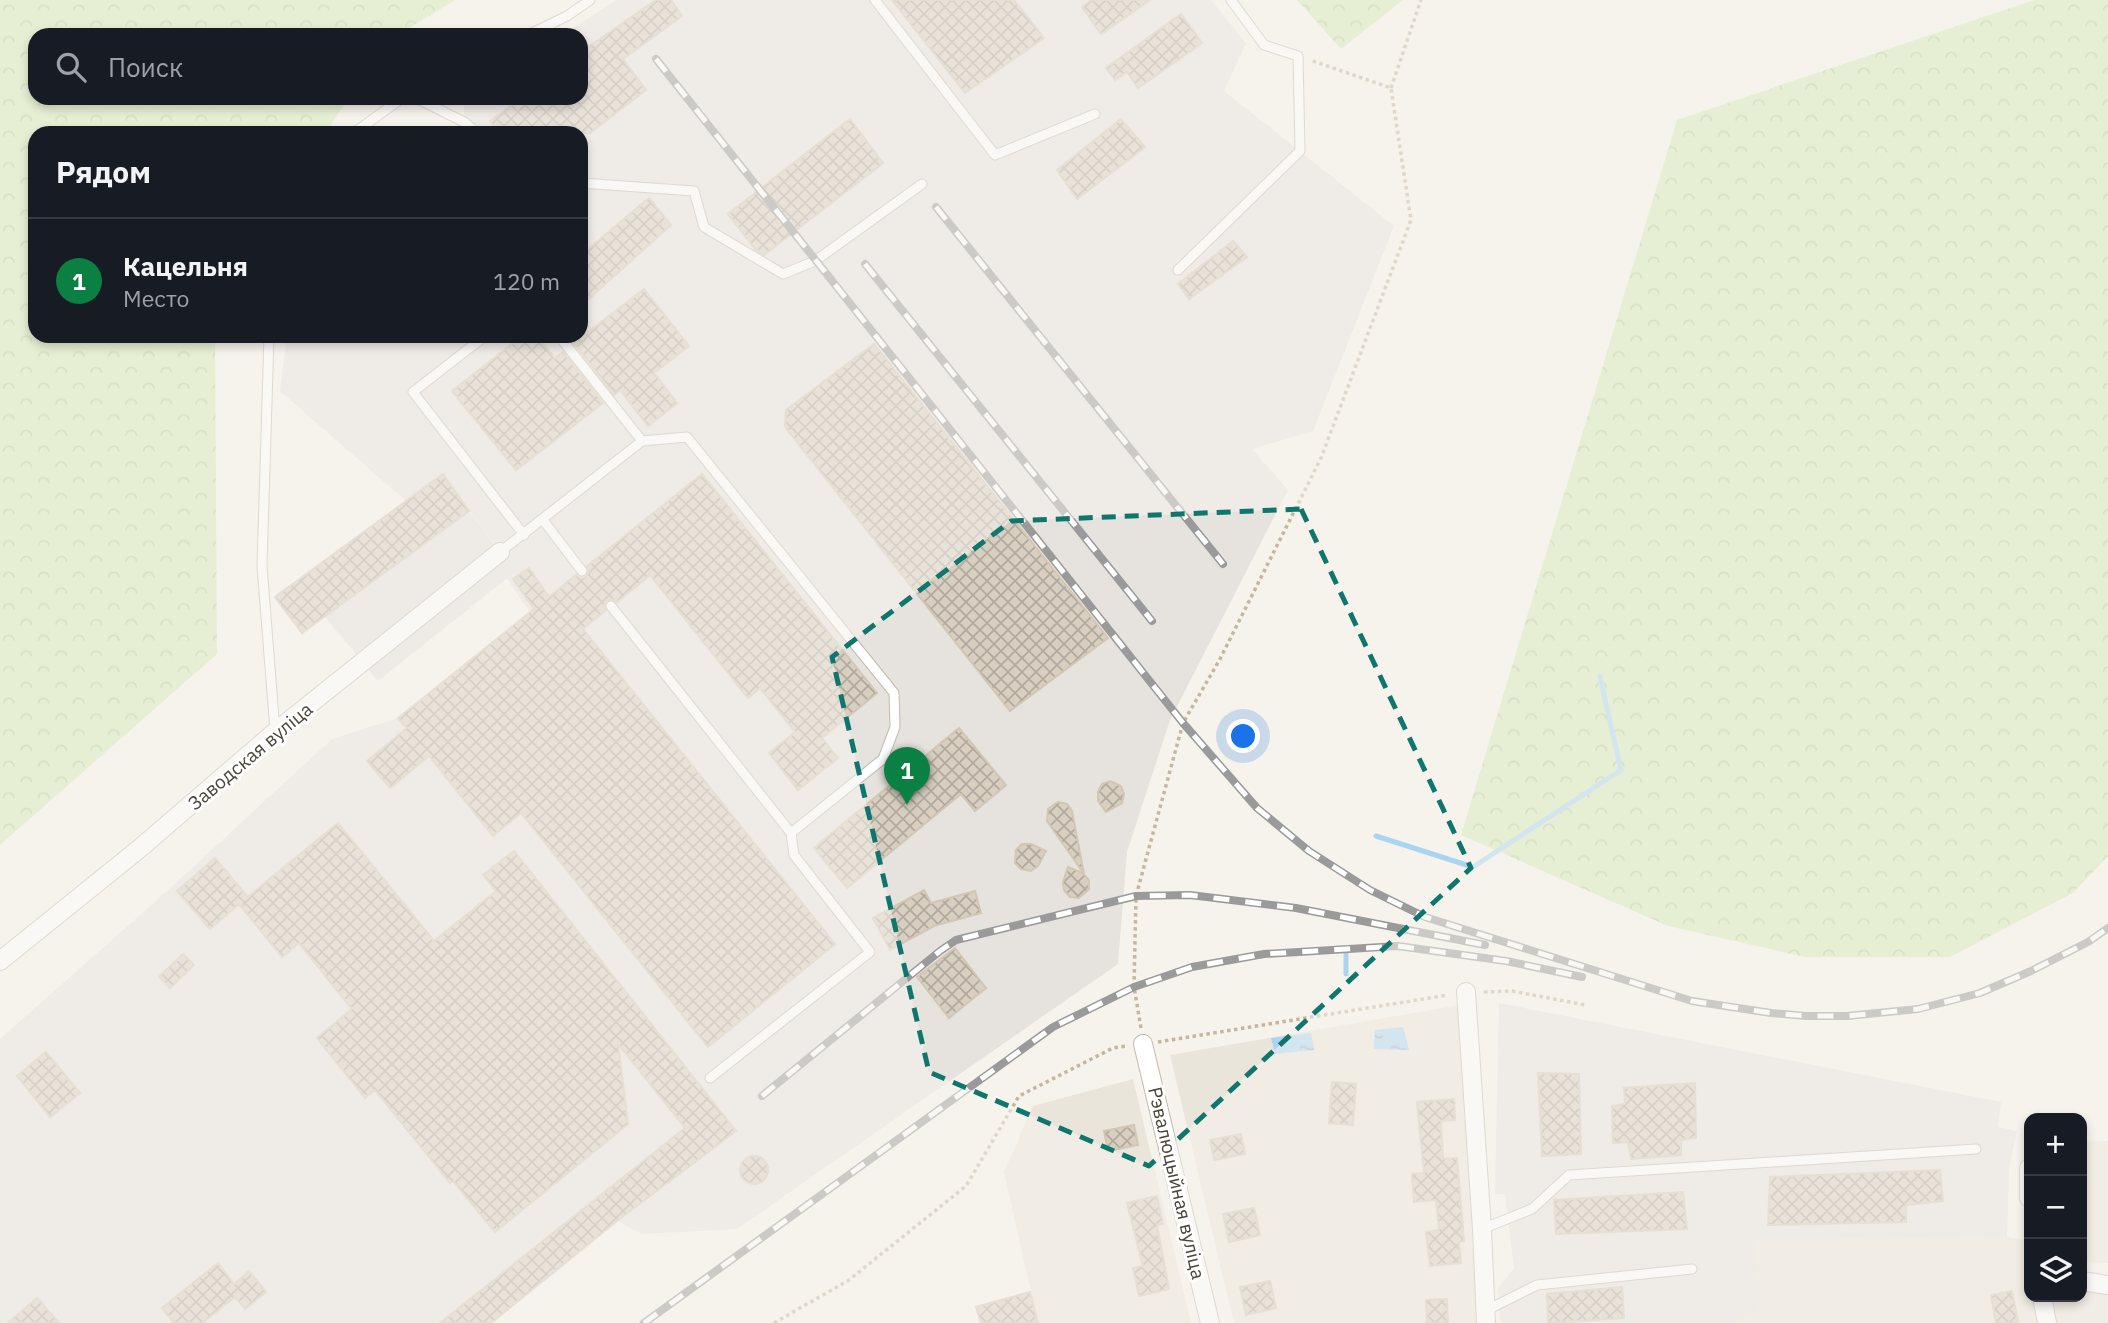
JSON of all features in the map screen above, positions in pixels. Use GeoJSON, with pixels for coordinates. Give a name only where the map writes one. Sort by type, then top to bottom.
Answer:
{"type":"FeatureCollection","features":[{"type":"Feature","properties":{"kind":"street","name":"Заводская вуліца"},"geometry":{"type":"LineString","coordinates":[[0,961],[139,849],[275,733],[500,552]]}},
{"type":"Feature","properties":{"kind":"street"},"geometry":{"type":"LineString","coordinates":[[1466,992],[1482,1229],[1485,1317]]}},
{"type":"Feature","properties":{"kind":"street","name":"Рэвалюцыйная вуліца"},"geometry":{"type":"LineString","coordinates":[[1143,1044],[1210,1323]]}},
{"type":"Feature","properties":{"kind":"street"},"geometry":{"type":"LineString","coordinates":[[2087,1283],[2108,1285]]}},
{"type":"Feature","properties":{"kind":"street"},"geometry":{"type":"LineString","coordinates":[[2043,1302],[2047,1323]]}},
{"type":"Feature","properties":{"kind":"lane"},"geometry":{"type":"LineString","coordinates":[[542,28],[567,16],[590,0]]}},
{"type":"Feature","properties":{"kind":"lane"},"geometry":{"type":"LineString","coordinates":[[875,0],[995,155],[1095,114]]}},
{"type":"Feature","properties":{"kind":"lane"},"geometry":{"type":"LineString","coordinates":[[1178,270],[1300,151],[1298,56],[1264,45],[1231,0]]}},
{"type":"Feature","properties":{"kind":"lane"},"geometry":{"type":"LineString","coordinates":[[364,126],[392,105]]}},
{"type":"Feature","properties":{"kind":"lane"},"geometry":{"type":"LineString","coordinates":[[430,105],[469,126]]}},
{"type":"Feature","properties":{"kind":"lane"},"geometry":{"type":"LineString","coordinates":[[588,183],[694,191],[704,227],[783,274],[815,261],[922,184]]}},
{"type":"Feature","properties":{"kind":"lane"},"geometry":{"type":"LineString","coordinates":[[269,343],[262,566],[275,733]]}},
{"type":"Feature","properties":{"kind":"lane"},"geometry":{"type":"LineString","coordinates":[[476,343],[413,392],[524,535]]}},
{"type":"Feature","properties":{"kind":"lane"},"geometry":{"type":"LineString","coordinates":[[565,343],[642,441]]}},
{"type":"Feature","properties":{"kind":"lane"},"geometry":{"type":"LineString","coordinates":[[500,552],[642,441],[687,437],[894,693],[895,727],[883,759],[791,833]]}},
{"type":"Feature","properties":{"kind":"lane"},"geometry":{"type":"LineString","coordinates":[[543,520],[582,571]]}},
{"type":"Feature","properties":{"kind":"lane"},"geometry":{"type":"LineString","coordinates":[[611,606],[791,833],[794,855],[870,951],[710,1078]]}},
{"type":"Feature","properties":{"kind":"lane"},"geometry":{"type":"LineString","coordinates":[[1482,1229],[1532,1209],[1569,1175],[1976,1149]]}},
{"type":"Feature","properties":{"kind":"lane"},"geometry":{"type":"LineString","coordinates":[[1485,1317],[1537,1285],[1692,1269]]}},
{"type":"Feature","properties":{"kind":"path"},"geometry":{"type":"LineString","coordinates":[[1143,1044],[1135,987],[1136,896],[1183,723],[1220,659],[1321,458],[1411,220],[1391,88],[1421,0]]}},
{"type":"Feature","properties":{"kind":"path"},"geometry":{"type":"LineString","coordinates":[[1298,56],[1391,88]]}},
{"type":"Feature","properties":{"kind":"path"},"geometry":{"type":"LineString","coordinates":[[774,1323],[849,1280],[967,1186],[1019,1096],[1113,1048],[1466,992],[1512,991],[1585,1005]]}},
{"type":"Feature","properties":{"kind":"highlighted area"},"geometry":{"type":"Polygon","coordinates":[[[1301,509],[1471,868],[1149,1166],[929,1072],[832,657],[1011,521],[1301,509]]]}},
{"type":"Feature","properties":{"kind":"shaded area"},"geometry":{"type":"Polygon","coordinates":[[[616,0],[1211,0],[1246,43],[1224,91],[1394,226],[1313,431],[1252,449],[1288,490],[1170,720],[1127,852],[1118,964],[737,1229],[642,1234],[617,1221],[491,1323],[0,1323],[0,1039],[167,891],[332,739],[398,718],[530,612],[507,579],[515,572],[443,475],[406,501],[280,391],[286,343],[588,343],[588,126],[464,126],[464,105],[588,105],[588,28],[573,28],[616,0]]]}},
{"type":"Feature","properties":{"kind":"shaded area"},"geometry":{"type":"Polygon","coordinates":[[[469,511],[515,572],[378,681],[325,617],[469,511]]]}},
{"type":"Feature","properties":{"kind":"shaded area"},"geometry":{"type":"Polygon","coordinates":[[[1499,1003],[2001,1102],[1998,1127],[2017,1131],[2009,1168],[2007,1237],[1755,1241],[1760,1309],[1734,1323],[1503,1323],[1500,1320],[1498,1288],[1514,1268],[1505,1194],[1495,1194],[1499,1003]]]}},
{"type":"Feature","properties":{"kind":"shaded area"},"geometry":{"type":"Polygon","coordinates":[[[1460,1005],[1481,1323],[1234,1323],[1170,1055],[1460,1005]]]}},
{"type":"Feature","properties":{"kind":"shaded area"},"geometry":{"type":"Polygon","coordinates":[[[1133,1079],[1191,1323],[1038,1323],[1004,1172],[1033,1106],[1133,1079]]]}},
{"type":"Feature","properties":{"kind":"shaded area"},"geometry":{"type":"Polygon","coordinates":[[[2108,1141],[2108,1263],[2087,1262],[2087,1142],[2108,1141]]]}},
{"type":"Feature","properties":{"kind":"shaded area"},"geometry":{"type":"Polygon","coordinates":[[[2007,1237],[2024,1240],[2024,1302],[2036,1302],[2040,1323],[1734,1323],[1760,1309],[1755,1241],[2007,1237]]]}},
{"type":"Feature","properties":{"kind":"shaded area"},"geometry":{"type":"Polygon","coordinates":[[[2087,1291],[2108,1293],[2108,1323],[2053,1323],[2049,1302],[2087,1302],[2087,1291]]]}},
{"type":"Feature","properties":{"kind":"green space"},"geometry":{"type":"Polygon","coordinates":[[[0,0],[455,0],[409,28],[28,28],[28,105],[344,105],[330,126],[28,126],[28,343],[215,343],[217,654],[0,845],[0,0]]]}},
{"type":"Feature","properties":{"kind":"green space"},"geometry":{"type":"Polygon","coordinates":[[[1297,0],[1403,0],[1341,49],[1297,0]]]}},
{"type":"Feature","properties":{"kind":"green space"},"geometry":{"type":"Polygon","coordinates":[[[2034,0],[2108,0],[2108,856],[2073,893],[1950,957],[1805,957],[1668,926],[1461,835],[1677,120],[2034,0]]]}},
{"type":"Feature","properties":{"kind":"water"},"geometry":{"type":"Polygon","coordinates":[[[1403,1027],[1409,1050],[1374,1049],[1375,1030],[1403,1027]]]}},
{"type":"Feature","properties":{"kind":"water"},"geometry":{"type":"Polygon","coordinates":[[[1311,1033],[1314,1050],[1275,1054],[1271,1038],[1311,1033]]]}},
{"type":"Feature","properties":{"kind":"building"},"geometry":{"type":"Polygon","coordinates":[[[656,0],[671,0],[682,16],[623,59],[646,90],[590,133],[588,126],[494,126],[490,121],[512,105],[588,105],[588,47],[656,0]]]}},
{"type":"Feature","properties":{"kind":"building"},"geometry":{"type":"Polygon","coordinates":[[[892,0],[1014,0],[1044,38],[965,93],[892,0]]]}},
{"type":"Feature","properties":{"kind":"building"},"geometry":{"type":"Polygon","coordinates":[[[1091,0],[1150,0],[1101,34],[1082,7],[1091,0]]]}},
{"type":"Feature","properties":{"kind":"building"},"geometry":{"type":"Polygon","coordinates":[[[1181,14],[1202,43],[1138,88],[1127,72],[1115,80],[1106,68],[1181,14]]]}},
{"type":"Feature","properties":{"kind":"building"},"geometry":{"type":"Polygon","coordinates":[[[850,119],[883,163],[764,255],[755,249],[728,214],[850,119]]]}},
{"type":"Feature","properties":{"kind":"building"},"geometry":{"type":"Polygon","coordinates":[[[1121,119],[1145,147],[1077,199],[1057,170],[1121,119]]]}},
{"type":"Feature","properties":{"kind":"building"},"geometry":{"type":"Polygon","coordinates":[[[649,198],[671,225],[588,300],[588,249],[649,198]]]}},
{"type":"Feature","properties":{"kind":"building"},"geometry":{"type":"Polygon","coordinates":[[[1233,241],[1247,257],[1189,299],[1178,284],[1233,241]]]}},
{"type":"Feature","properties":{"kind":"building"},"geometry":{"type":"Polygon","coordinates":[[[644,289],[689,346],[654,373],[677,403],[648,426],[620,390],[614,395],[574,343],[588,343],[588,332],[644,289]]]}},
{"type":"Feature","properties":{"kind":"building"},"geometry":{"type":"Polygon","coordinates":[[[513,343],[543,343],[555,358],[563,352],[603,403],[516,470],[452,391],[513,343]]]}},
{"type":"Feature","properties":{"kind":"building"},"geometry":{"type":"Polygon","coordinates":[[[874,344],[1108,638],[1010,711],[785,427],[786,410],[874,344]]]}},
{"type":"Feature","properties":{"kind":"building"},"geometry":{"type":"Polygon","coordinates":[[[443,474],[469,511],[302,633],[275,597],[443,474]]]}},
{"type":"Feature","properties":{"kind":"building"},"geometry":{"type":"Polygon","coordinates":[[[702,474],[877,693],[822,738],[838,758],[798,790],[769,753],[795,732],[760,688],[748,698],[650,575],[617,602],[611,599],[606,601],[606,610],[583,629],[835,944],[708,1047],[521,813],[493,836],[429,756],[390,788],[367,761],[407,728],[398,718],[534,609],[513,579],[529,568],[549,597],[576,575],[580,578],[586,577],[589,571],[587,566],[702,474]]]}},
{"type":"Feature","properties":{"kind":"building"},"geometry":{"type":"Polygon","coordinates":[[[959,728],[1006,785],[975,811],[961,794],[847,888],[814,848],[959,728]]]}},
{"type":"Feature","properties":{"kind":"building"},"geometry":{"type":"Polygon","coordinates":[[[1110,781],[1121,786],[1124,794],[1122,803],[1106,812],[1098,801],[1098,792],[1102,784],[1110,781]]]}},
{"type":"Feature","properties":{"kind":"building"},"geometry":{"type":"Polygon","coordinates":[[[1058,802],[1067,804],[1072,811],[1084,874],[1047,821],[1048,809],[1058,802]]]}},
{"type":"Feature","properties":{"kind":"building"},"geometry":{"type":"Polygon","coordinates":[[[338,823],[434,941],[496,891],[483,875],[514,851],[736,1131],[617,1221],[491,1323],[440,1323],[685,1128],[618,1044],[628,1124],[495,1232],[453,1181],[450,1183],[375,1090],[365,1098],[317,1038],[352,1009],[299,943],[282,957],[239,904],[210,929],[177,891],[215,858],[248,897],[338,823]]]}},
{"type":"Feature","properties":{"kind":"building"},"geometry":{"type":"Polygon","coordinates":[[[1022,844],[1031,844],[1046,851],[1038,866],[1031,871],[1021,869],[1015,863],[1016,850],[1022,844]]]}},
{"type":"Feature","properties":{"kind":"building"},"geometry":{"type":"Polygon","coordinates":[[[1068,867],[1083,873],[1089,880],[1089,889],[1079,898],[1070,897],[1064,890],[1063,882],[1068,867]]]}},
{"type":"Feature","properties":{"kind":"building"},"geometry":{"type":"Polygon","coordinates":[[[924,890],[931,903],[975,891],[981,913],[934,926],[890,950],[873,918],[924,890]]]}},
{"type":"Feature","properties":{"kind":"building"},"geometry":{"type":"Polygon","coordinates":[[[955,948],[986,988],[949,1018],[917,977],[955,948]]]}},
{"type":"Feature","properties":{"kind":"building"},"geometry":{"type":"Polygon","coordinates":[[[183,954],[194,965],[170,988],[159,977],[183,954]]]}},
{"type":"Feature","properties":{"kind":"building"},"geometry":{"type":"Polygon","coordinates":[[[46,1052],[80,1093],[50,1117],[17,1076],[46,1052]]]}},
{"type":"Feature","properties":{"kind":"building"},"geometry":{"type":"Polygon","coordinates":[[[1538,1073],[1579,1074],[1581,1154],[1542,1156],[1538,1073]]]}},
{"type":"Feature","properties":{"kind":"building"},"geometry":{"type":"Polygon","coordinates":[[[1332,1082],[1356,1084],[1353,1125],[1329,1123],[1332,1082]]]}},
{"type":"Feature","properties":{"kind":"building"},"geometry":{"type":"Polygon","coordinates":[[[1695,1083],[1696,1138],[1681,1140],[1681,1155],[1631,1159],[1628,1142],[1613,1143],[1612,1106],[1625,1104],[1624,1088],[1695,1083]]]}},
{"type":"Feature","properties":{"kind":"building"},"geometry":{"type":"Polygon","coordinates":[[[1454,1099],[1455,1120],[1441,1121],[1443,1159],[1457,1158],[1464,1241],[1459,1242],[1461,1263],[1430,1266],[1426,1232],[1439,1230],[1436,1200],[1414,1202],[1412,1174],[1424,1173],[1417,1102],[1454,1099]]]}},
{"type":"Feature","properties":{"kind":"building"},"geometry":{"type":"Polygon","coordinates":[[[1134,1125],[1138,1145],[1108,1151],[1104,1131],[1134,1125]]]}},
{"type":"Feature","properties":{"kind":"building"},"geometry":{"type":"Polygon","coordinates":[[[1241,1134],[1245,1154],[1214,1160],[1210,1140],[1241,1134]]]}},
{"type":"Feature","properties":{"kind":"building"},"geometry":{"type":"Polygon","coordinates":[[[754,1156],[764,1160],[768,1170],[764,1180],[754,1184],[744,1180],[740,1170],[744,1160],[754,1156]]]}},
{"type":"Feature","properties":{"kind":"building"},"geometry":{"type":"Polygon","coordinates":[[[1940,1170],[1943,1201],[1906,1205],[1906,1222],[1768,1225],[1770,1177],[1940,1170]]]}},
{"type":"Feature","properties":{"kind":"building"},"geometry":{"type":"Polygon","coordinates":[[[1683,1192],[1687,1229],[1556,1234],[1554,1200],[1683,1192]]]}},
{"type":"Feature","properties":{"kind":"building"},"geometry":{"type":"Polygon","coordinates":[[[1157,1196],[1163,1224],[1157,1225],[1169,1289],[1139,1296],[1133,1268],[1143,1266],[1127,1203],[1157,1196]]]}},
{"type":"Feature","properties":{"kind":"building"},"geometry":{"type":"Polygon","coordinates":[[[1254,1208],[1260,1235],[1229,1242],[1223,1214],[1254,1208]]]}},
{"type":"Feature","properties":{"kind":"building"},"geometry":{"type":"Polygon","coordinates":[[[218,1263],[234,1284],[249,1271],[266,1292],[245,1309],[235,1297],[202,1323],[174,1323],[162,1308],[218,1263]]]}},
{"type":"Feature","properties":{"kind":"building"},"geometry":{"type":"Polygon","coordinates":[[[1270,1281],[1276,1308],[1246,1315],[1240,1287],[1270,1281]]]}},
{"type":"Feature","properties":{"kind":"building"},"geometry":{"type":"Polygon","coordinates":[[[1622,1287],[1624,1318],[1548,1323],[1547,1294],[1622,1287]]]}},
{"type":"Feature","properties":{"kind":"building"},"geometry":{"type":"Polygon","coordinates":[[[2012,1291],[2018,1323],[1996,1323],[1991,1295],[2012,1291]]]}},
{"type":"Feature","properties":{"kind":"building"},"geometry":{"type":"Polygon","coordinates":[[[1030,1292],[1038,1323],[981,1323],[976,1307],[1030,1292]]]}},
{"type":"Feature","properties":{"kind":"building"},"geometry":{"type":"Polygon","coordinates":[[[37,1298],[59,1323],[8,1323],[37,1298]]]}},
{"type":"Feature","properties":{"kind":"building"},"geometry":{"type":"Polygon","coordinates":[[[1447,1299],[1448,1323],[1427,1323],[1426,1300],[1447,1299]]]}},
{"type":"Feature","properties":{"kind":"waterway"},"geometry":{"type":"LineString","coordinates":[[1376,836],[1473,867],[1621,770],[1600,677]]}},
{"type":"Feature","properties":{"kind":"waterway"},"geometry":{"type":"LineString","coordinates":[[1346,954],[1346,974]]}},
{"type":"Feature","properties":{"kind":"railway"},"geometry":{"type":"LineString","coordinates":[[656,59],[1183,723],[1257,808],[1309,851],[1370,890],[1425,917],[1692,1001],[1806,1016],[1847,1016],[1918,1009],[1980,993],[2031,971],[2088,942],[2108,928]]}},
{"type":"Feature","properties":{"kind":"railway"},"geometry":{"type":"LineString","coordinates":[[936,207],[1223,564]]}},
{"type":"Feature","properties":{"kind":"railway"},"geometry":{"type":"LineString","coordinates":[[865,264],[1152,621]]}},
{"type":"Feature","properties":{"kind":"railway"},"geometry":{"type":"LineString","coordinates":[[762,1096],[956,940],[1136,896],[1190,895],[1296,908],[1485,945]]}},
{"type":"Feature","properties":{"kind":"railway"},"geometry":{"type":"LineString","coordinates":[[644,1323],[1053,1027],[1134,987],[1192,967],[1264,954],[1398,946],[1506,961],[1582,977]]}},
{"type":"Feature","properties":{"kind":"place","name":"Кацельня"},"geometry":{"type":"Point","coordinates":[907,805]}}]}
